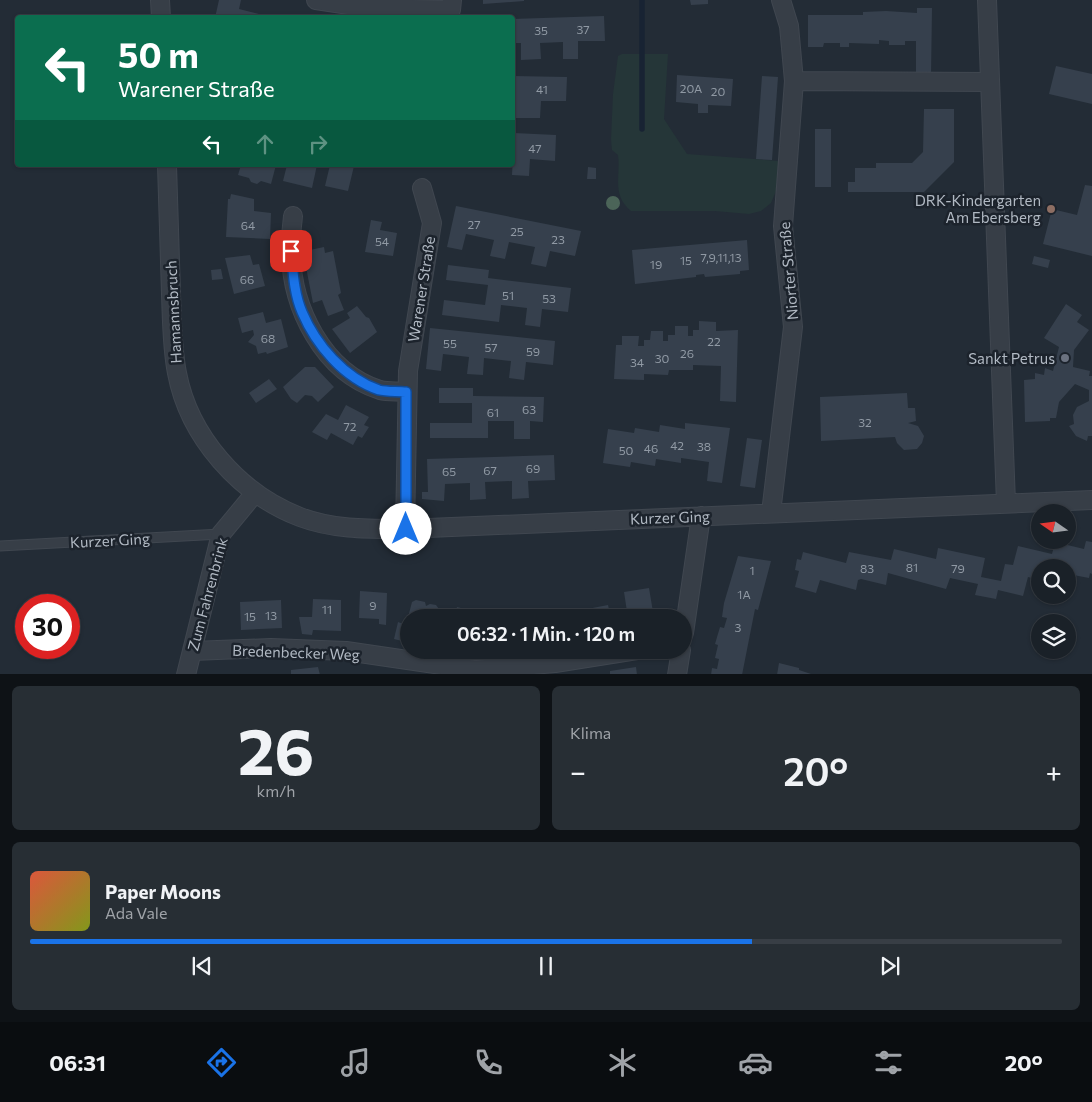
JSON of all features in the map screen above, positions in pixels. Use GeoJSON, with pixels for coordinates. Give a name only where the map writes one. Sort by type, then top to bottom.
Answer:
{"type":"FeatureCollection","features":[{"type":"Feature","properties":{"kind":"street"},"geometry":{"type":"LineString","coordinates":[[160,0],[161,15]]}},
{"type":"Feature","properties":{"kind":"street"},"geometry":{"type":"LineString","coordinates":[[316,0],[369,8],[451,10],[452,0]]}},
{"type":"Feature","properties":{"kind":"street","name":"Niorter Straße"},"geometry":{"type":"LineString","coordinates":[[771,513],[793,327],[783,226],[794,81],[789,26],[781,0]]}},
{"type":"Feature","properties":{"kind":"street"},"geometry":{"type":"LineString","coordinates":[[987,0],[1006,503]]}},
{"type":"Feature","properties":{"kind":"street"},"geometry":{"type":"LineString","coordinates":[[794,81],[989,82]]}},
{"type":"Feature","properties":{"kind":"street","name":"Hamannsbruch"},"geometry":{"type":"LineString","coordinates":[[167,167],[173,339],[177,374],[187,405],[199,430],[233,474],[255,493]]}},
{"type":"Feature","properties":{"kind":"street","name":"Warener Straße"},"geometry":{"type":"LineString","coordinates":[[406,529],[406,392],[432,223],[422,188]]}},
{"type":"Feature","properties":{"kind":"street"},"geometry":{"type":"LineString","coordinates":[[293,216],[291,251],[294,278],[302,311],[318,342],[338,364],[360,381],[382,390],[406,392]]}},
{"type":"Feature","properties":{"kind":"street","name":"Kurzer Ging"},"geometry":{"type":"LineString","coordinates":[[255,493],[301,517],[332,525],[366,529],[406,529],[1092,500]]}},
{"type":"Feature","properties":{"kind":"street","name":"Zum Fahrenbrink"},"geometry":{"type":"LineString","coordinates":[[186,674],[221,534],[255,493]]}},
{"type":"Feature","properties":{"kind":"street"},"geometry":{"type":"LineString","coordinates":[[687,609],[701,516]]}},
{"type":"Feature","properties":{"kind":"street","name":"Bredenbecker Weg"},"geometry":{"type":"LineString","coordinates":[[192,651],[271,648],[346,651],[400,659]]}},
{"type":"Feature","properties":{"kind":"street","name":"Bredenbecker Weg"},"geometry":{"type":"LineString","coordinates":[[400,659],[475,670],[580,659]]}},
{"type":"Feature","properties":{"kind":"street"},"geometry":{"type":"LineString","coordinates":[[677,674],[680,659]]}},
{"type":"Feature","properties":{"kind":"lane","name":"Kurzer Ging"},"geometry":{"type":"LineString","coordinates":[[0,546],[221,534]]}},
{"type":"Feature","properties":{"kind":"shaded area"},"geometry":{"type":"Polygon","coordinates":[[[622,54],[668,54],[664,119],[687,154],[779,161],[776,191],[771,203],[761,211],[749,214],[715,211],[631,211],[625,205],[621,198],[618,184],[618,155],[612,150],[611,139],[613,94],[618,56],[622,54]]]}},
{"type":"Feature","properties":{"kind":"building"},"geometry":{"type":"Polygon","coordinates":[[[219,0],[241,0],[239,9],[259,14],[259,15],[216,15],[219,0]]]}},
{"type":"Feature","properties":{"kind":"building"},"geometry":{"type":"Polygon","coordinates":[[[483,0],[524,0],[524,1],[483,4],[483,0]]]}},
{"type":"Feature","properties":{"kind":"building"},"geometry":{"type":"Polygon","coordinates":[[[690,0],[708,0],[708,4],[691,5],[690,0]]]}},
{"type":"Feature","properties":{"kind":"building"},"geometry":{"type":"Polygon","coordinates":[[[917,8],[932,8],[931,76],[916,76],[916,41],[905,41],[905,45],[889,45],[889,41],[879,40],[879,44],[849,43],[849,47],[840,47],[840,43],[824,43],[823,47],[808,47],[808,15],[863,15],[863,12],[886,11],[917,13],[917,8]]]}},
{"type":"Feature","properties":{"kind":"building"},"geometry":{"type":"Polygon","coordinates":[[[604,16],[605,41],[578,41],[578,59],[563,59],[563,42],[540,43],[541,59],[521,60],[521,43],[515,43],[515,19],[604,16]]]}},
{"type":"Feature","properties":{"kind":"building"},"geometry":{"type":"Polygon","coordinates":[[[1056,66],[1092,74],[1092,104],[1049,94],[1056,66]]]}},
{"type":"Feature","properties":{"kind":"building"},"geometry":{"type":"Polygon","coordinates":[[[677,75],[733,79],[731,106],[708,105],[708,113],[698,113],[698,104],[676,102],[677,75]]]}},
{"type":"Feature","properties":{"kind":"building"},"geometry":{"type":"Polygon","coordinates":[[[515,76],[567,77],[566,101],[541,101],[540,118],[516,118],[515,76]]]}},
{"type":"Feature","properties":{"kind":"building"},"geometry":{"type":"Polygon","coordinates":[[[762,76],[778,77],[772,160],[756,159],[762,76]]]}},
{"type":"Feature","properties":{"kind":"building"},"geometry":{"type":"Polygon","coordinates":[[[924,109],[954,109],[954,162],[924,192],[848,192],[848,182],[855,182],[855,168],[876,168],[876,163],[912,163],[923,152],[924,109]]]}},
{"type":"Feature","properties":{"kind":"building"},"geometry":{"type":"Polygon","coordinates":[[[815,129],[831,129],[831,187],[815,187],[815,129]]]}},
{"type":"Feature","properties":{"kind":"building"},"geometry":{"type":"Polygon","coordinates":[[[515,133],[556,135],[555,161],[530,159],[529,176],[512,175],[512,167],[515,167],[515,133]]]}},
{"type":"Feature","properties":{"kind":"building"},"geometry":{"type":"Polygon","coordinates":[[[240,167],[275,167],[271,184],[261,181],[257,184],[251,182],[249,178],[238,175],[240,167]]]}},
{"type":"Feature","properties":{"kind":"building"},"geometry":{"type":"Polygon","coordinates":[[[286,167],[317,167],[312,188],[283,181],[286,167]]]}},
{"type":"Feature","properties":{"kind":"building"},"geometry":{"type":"Polygon","coordinates":[[[330,167],[354,167],[348,191],[325,186],[330,167]]]}},
{"type":"Feature","properties":{"kind":"building"},"geometry":{"type":"Polygon","coordinates":[[[588,167],[596,168],[596,179],[587,179],[588,167]]]}},
{"type":"Feature","properties":{"kind":"building"},"geometry":{"type":"Polygon","coordinates":[[[1085,185],[1092,186],[1092,256],[1043,244],[1052,209],[1077,215],[1085,185]]]}},
{"type":"Feature","properties":{"kind":"building"},"geometry":{"type":"Polygon","coordinates":[[[231,194],[254,199],[254,211],[271,213],[270,239],[226,237],[228,199],[230,199],[231,194]]]}},
{"type":"Feature","properties":{"kind":"building"},"geometry":{"type":"Polygon","coordinates":[[[456,206],[581,231],[575,256],[550,251],[546,267],[531,264],[535,247],[509,242],[505,259],[490,256],[494,240],[466,234],[462,250],[447,247],[456,206]]]}},
{"type":"Feature","properties":{"kind":"building"},"geometry":{"type":"Polygon","coordinates":[[[371,220],[382,222],[380,230],[397,233],[393,256],[365,252],[371,220]]]}},
{"type":"Feature","properties":{"kind":"building"},"geometry":{"type":"Polygon","coordinates":[[[747,240],[749,270],[740,271],[740,274],[705,277],[704,274],[696,275],[696,277],[635,284],[632,250],[747,240]]]}},
{"type":"Feature","properties":{"kind":"building"},"geometry":{"type":"Polygon","coordinates":[[[324,247],[325,253],[333,251],[341,293],[338,295],[344,310],[328,316],[322,300],[313,303],[304,257],[306,257],[305,251],[324,247]]]}},
{"type":"Feature","properties":{"kind":"building"},"geometry":{"type":"Polygon","coordinates":[[[250,255],[253,265],[259,264],[265,286],[234,294],[225,258],[250,255]]]}},
{"type":"Feature","properties":{"kind":"building"},"geometry":{"type":"Polygon","coordinates":[[[1034,256],[1050,260],[1048,268],[1032,264],[1034,256]]]}},
{"type":"Feature","properties":{"kind":"building"},"geometry":{"type":"Polygon","coordinates":[[[448,265],[489,270],[488,278],[571,288],[568,312],[542,309],[540,327],[525,325],[527,308],[501,305],[499,322],[442,315],[444,300],[485,305],[488,285],[446,280],[448,265]]]}},
{"type":"Feature","properties":{"kind":"building"},"geometry":{"type":"Polygon","coordinates":[[[221,269],[223,279],[212,280],[211,270],[221,269]]]}},
{"type":"Feature","properties":{"kind":"building","name":"Sankt Petrus"},"geometry":{"type":"Polygon","coordinates":[[[1066,304],[1082,315],[1077,322],[1089,330],[1074,350],[1073,367],[1090,371],[1089,376],[1092,376],[1092,436],[1088,436],[1087,441],[1076,436],[1069,426],[1074,424],[1073,415],[1077,407],[1089,401],[1089,390],[1075,384],[1059,402],[1056,418],[1050,418],[1050,421],[1025,422],[1024,380],[1035,379],[1035,373],[1044,375],[1045,368],[1053,371],[1059,347],[1044,338],[1066,304]]]}},
{"type":"Feature","properties":{"kind":"building"},"geometry":{"type":"Polygon","coordinates":[[[357,306],[369,318],[377,332],[350,353],[332,329],[350,318],[347,313],[357,306]]]}},
{"type":"Feature","properties":{"kind":"building"},"geometry":{"type":"Polygon","coordinates":[[[263,312],[266,323],[281,319],[288,347],[267,354],[266,352],[258,354],[256,346],[248,342],[254,335],[253,330],[242,333],[238,318],[263,312]]]}},
{"type":"Feature","properties":{"kind":"building"},"geometry":{"type":"Polygon","coordinates":[[[699,321],[716,322],[716,331],[738,330],[736,402],[720,401],[721,366],[693,365],[693,370],[669,370],[668,375],[644,374],[644,380],[614,379],[616,345],[622,345],[622,336],[639,336],[638,346],[644,346],[644,340],[650,340],[651,331],[663,331],[663,341],[668,341],[668,335],[675,335],[675,326],[688,326],[688,336],[693,336],[693,330],[699,330],[699,321]]]}},
{"type":"Feature","properties":{"kind":"building"},"geometry":{"type":"Polygon","coordinates":[[[430,328],[555,341],[553,365],[526,362],[524,380],[509,378],[511,361],[484,358],[483,375],[467,374],[469,357],[443,354],[441,371],[426,369],[430,328]]]}},
{"type":"Feature","properties":{"kind":"building"},"geometry":{"type":"Polygon","coordinates":[[[305,367],[315,367],[334,387],[318,402],[312,396],[305,395],[297,403],[291,399],[283,387],[305,367]]]}},
{"type":"Feature","properties":{"kind":"building"},"geometry":{"type":"Polygon","coordinates":[[[269,379],[277,389],[256,403],[249,393],[269,379]]]}},
{"type":"Feature","properties":{"kind":"building"},"geometry":{"type":"Polygon","coordinates":[[[439,388],[473,388],[473,396],[544,397],[543,422],[530,421],[530,439],[514,439],[514,421],[488,421],[488,438],[430,438],[430,423],[472,423],[472,403],[439,403],[439,388]]]}},
{"type":"Feature","properties":{"kind":"building"},"geometry":{"type":"Polygon","coordinates":[[[907,393],[908,408],[915,408],[916,421],[908,423],[918,426],[924,436],[922,443],[917,449],[904,450],[897,443],[895,437],[821,441],[820,397],[907,393]]]}},
{"type":"Feature","properties":{"kind":"building"},"geometry":{"type":"Polygon","coordinates":[[[346,405],[369,417],[364,425],[369,427],[362,438],[358,436],[353,445],[331,433],[327,440],[312,432],[326,414],[338,420],[346,405]]]}},
{"type":"Feature","properties":{"kind":"building"},"geometry":{"type":"Polygon","coordinates":[[[685,423],[730,428],[722,483],[707,481],[709,462],[681,458],[681,463],[656,459],[655,466],[631,462],[630,467],[603,463],[608,429],[634,433],[635,428],[659,432],[660,425],[685,429],[685,423]]]}},
{"type":"Feature","properties":{"kind":"building"},"geometry":{"type":"Polygon","coordinates":[[[747,438],[762,440],[755,488],[740,486],[747,438]]]}},
{"type":"Feature","properties":{"kind":"building"},"geometry":{"type":"Polygon","coordinates":[[[554,455],[555,480],[528,481],[529,498],[512,499],[512,481],[485,482],[486,499],[470,500],[470,483],[445,484],[444,501],[422,499],[422,492],[428,492],[427,459],[554,455]]]}},
{"type":"Feature","properties":{"kind":"building"},"geometry":{"type":"Polygon","coordinates":[[[1086,541],[1092,542],[1092,574],[1090,573],[1089,578],[1076,576],[1076,559],[1031,559],[1031,578],[1028,577],[1023,596],[998,590],[996,599],[975,595],[978,584],[950,578],[946,589],[888,573],[886,585],[861,579],[858,580],[856,590],[820,580],[816,593],[795,587],[799,571],[795,570],[797,559],[801,560],[803,552],[846,563],[849,552],[891,560],[894,549],[936,559],[938,548],[985,558],[981,577],[1001,581],[1005,564],[1013,565],[1018,546],[1052,554],[1053,549],[1076,549],[1076,547],[1084,549],[1086,541]]]}},
{"type":"Feature","properties":{"kind":"building"},"geometry":{"type":"Polygon","coordinates":[[[738,556],[771,561],[758,610],[755,609],[742,674],[711,674],[712,668],[717,669],[719,659],[715,658],[718,645],[715,644],[720,627],[724,628],[727,618],[722,617],[724,603],[738,556]]]}},
{"type":"Feature","properties":{"kind":"building"},"geometry":{"type":"Polygon","coordinates":[[[649,588],[652,609],[627,609],[624,592],[649,588]]]}},
{"type":"Feature","properties":{"kind":"building"},"geometry":{"type":"Polygon","coordinates":[[[360,591],[387,593],[386,625],[379,624],[379,619],[359,618],[360,591]]]}},
{"type":"Feature","properties":{"kind":"building"},"geometry":{"type":"Polygon","coordinates":[[[313,599],[341,600],[341,631],[313,630],[312,635],[302,634],[299,617],[312,617],[313,599]]]}},
{"type":"Feature","properties":{"kind":"building"},"geometry":{"type":"Polygon","coordinates":[[[281,600],[282,628],[241,630],[240,602],[281,600]]]}},
{"type":"Feature","properties":{"kind":"building"},"geometry":{"type":"Polygon","coordinates":[[[416,600],[425,602],[426,606],[430,604],[436,605],[439,609],[410,609],[412,602],[416,600]]]}},
{"type":"Feature","properties":{"kind":"building"},"geometry":{"type":"Polygon","coordinates":[[[608,605],[609,609],[587,609],[608,605]]]}},
{"type":"Feature","properties":{"kind":"building"},"geometry":{"type":"Polygon","coordinates":[[[398,622],[400,623],[400,640],[394,639],[398,622]]]}},
{"type":"Feature","properties":{"kind":"building"},"geometry":{"type":"Polygon","coordinates":[[[779,663],[799,668],[799,670],[811,674],[777,674],[779,663]]]}},
{"type":"Feature","properties":{"kind":"building"},"geometry":{"type":"Polygon","coordinates":[[[318,667],[320,674],[291,674],[291,670],[318,667]]]}},
{"type":"Feature","properties":{"kind":"building"},"geometry":{"type":"Polygon","coordinates":[[[636,667],[637,674],[610,674],[610,671],[636,667]]]}},
{"type":"Feature","properties":{"kind":"waterway"},"geometry":{"type":"LineString","coordinates":[[642,0],[642,129]]}},
{"type":"Feature","properties":{"kind":"place","name":"DRK-Kindergarten Am Ebersberg"},"geometry":{"type":"Point","coordinates":[1051,209]}},
{"type":"Feature","properties":{"kind":"place","name":"Sankt Petrus"},"geometry":{"type":"Point","coordinates":[1065,358]}},
{"type":"Feature","properties":{"kind":"route"},"geometry":{"type":"LineString","coordinates":[[291,251],[294,278],[302,311],[318,342],[338,364],[360,381],[382,390],[406,392],[406,529]]}}]}
